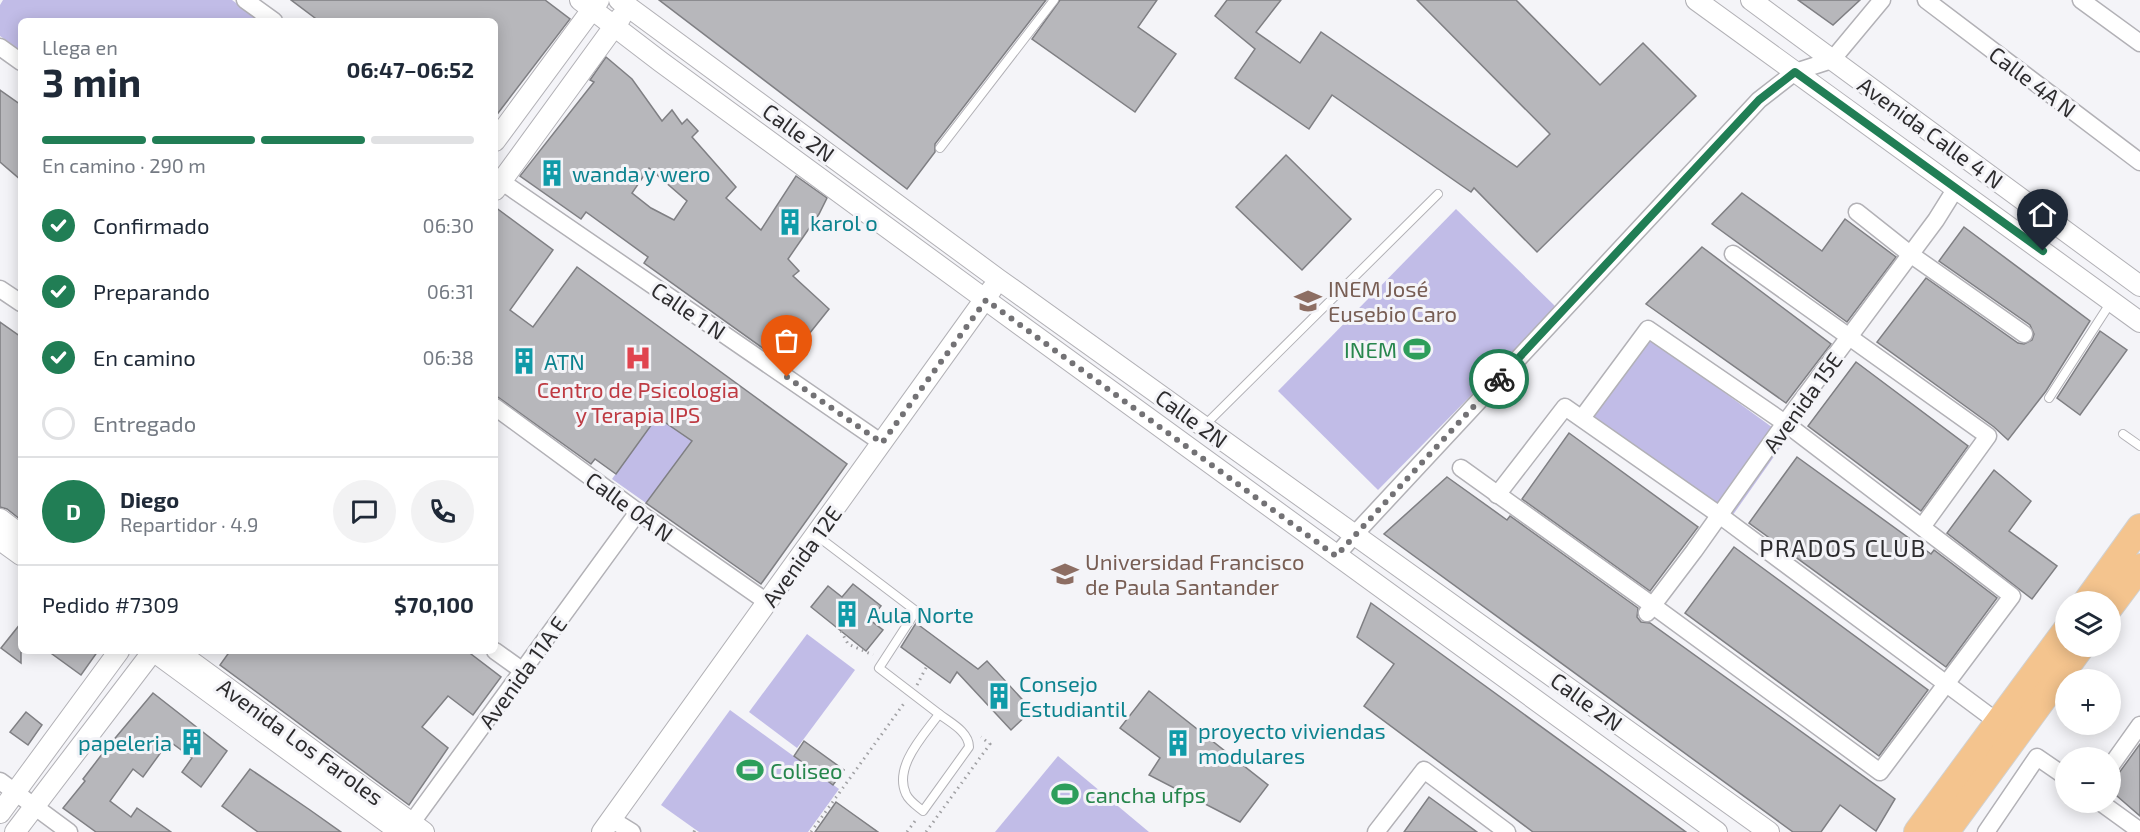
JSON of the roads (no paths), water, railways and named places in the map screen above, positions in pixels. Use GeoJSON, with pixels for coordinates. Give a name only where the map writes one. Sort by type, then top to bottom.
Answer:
{"type":"FeatureCollection","features":[{"type":"Feature","properties":{"kind":"main road"},"geometry":{"type":"LineString","coordinates":[[2094,591],[2140,527]]}},
{"type":"Feature","properties":{"kind":"main road"},"geometry":{"type":"LineString","coordinates":[[2121,593],[2140,567]]}},
{"type":"Feature","properties":{"kind":"main road"},"geometry":{"type":"LineString","coordinates":[[1917,832],[2055,645]]}},
{"type":"Feature","properties":{"kind":"main road"},"geometry":{"type":"LineString","coordinates":[[1946,832],[2074,657]]}},
{"type":"Feature","properties":{"kind":"street","name":"Avenida Calle 4 N"},"geometry":{"type":"LineString","coordinates":[[1696,0],[2140,322]]}},
{"type":"Feature","properties":{"kind":"street","name":"Avenida Calle 4 N"},"geometry":{"type":"LineString","coordinates":[[1751,0],[2140,286]]}},
{"type":"Feature","properties":{"kind":"street"},"geometry":{"type":"LineString","coordinates":[[1336,556],[1759,100],[1795,72],[1832,60],[1882,0]]}},
{"type":"Feature","properties":{"kind":"street","name":"Calle 4A N"},"geometry":{"type":"LineString","coordinates":[[1926,0],[2140,162]]}},
{"type":"Feature","properties":{"kind":"street"},"geometry":{"type":"LineString","coordinates":[[2081,0],[2140,44]]}},
{"type":"Feature","properties":{"kind":"street"},"geometry":{"type":"LineString","coordinates":[[248,1],[270,18]]}},
{"type":"Feature","properties":{"kind":"street"},"geometry":{"type":"LineString","coordinates":[[498,182],[615,26],[627,2]]}},
{"type":"Feature","properties":{"kind":"street","name":"Calle 2N"},"geometry":{"type":"LineString","coordinates":[[627,2],[998,279],[1769,832]]}},
{"type":"Feature","properties":{"kind":"street"},"geometry":{"type":"LineString","coordinates":[[498,137],[590,3]]}},
{"type":"Feature","properties":{"kind":"street","name":"Calle 2N"},"geometry":{"type":"LineString","coordinates":[[590,3],[615,26],[670,69],[1717,832]]}},
{"type":"Feature","properties":{"kind":"street"},"geometry":{"type":"LineString","coordinates":[[0,47],[18,60]]}},
{"type":"Feature","properties":{"kind":"street","name":"Calle 1 N"},"geometry":{"type":"LineString","coordinates":[[498,184],[882,443]]}},
{"type":"Feature","properties":{"kind":"street","name":"Avenida 15E"},"geometry":{"type":"LineString","coordinates":[[1649,609],[1694,551],[1718,514],[1761,459],[1956,188]]}},
{"type":"Feature","properties":{"kind":"street"},"geometry":{"type":"LineString","coordinates":[[1857,212],[1910,254],[2025,334]]}},
{"type":"Feature","properties":{"kind":"street"},"geometry":{"type":"LineString","coordinates":[[1733,254],[1988,436],[1922,527]]}},
{"type":"Feature","properties":{"kind":"street","name":"Avenida 12E"},"geometry":{"type":"LineString","coordinates":[[605,829],[986,300],[998,279]]}},
{"type":"Feature","properties":{"kind":"street"},"geometry":{"type":"LineString","coordinates":[[0,289],[18,301]]}},
{"type":"Feature","properties":{"kind":"street"},"geometry":{"type":"LineString","coordinates":[[1461,468],[1649,609],[1880,772],[2012,596],[1785,423],[1648,329],[1582,418]]}},
{"type":"Feature","properties":{"kind":"street"},"geometry":{"type":"LineString","coordinates":[[1497,495],[1565,407],[1718,514],[1999,723]]}},
{"type":"Feature","properties":{"kind":"street","name":"Calle 0A N"},"geometry":{"type":"LineString","coordinates":[[498,409],[638,512],[767,602]]}},
{"type":"Feature","properties":{"kind":"street","name":"Avenida 11A E"},"geometry":{"type":"LineString","coordinates":[[410,830],[638,512]]}},
{"type":"Feature","properties":{"kind":"street"},"geometry":{"type":"LineString","coordinates":[[0,519],[18,533]]}},
{"type":"Feature","properties":{"kind":"street"},"geometry":{"type":"LineString","coordinates":[[0,540],[18,553]]}},
{"type":"Feature","properties":{"kind":"street"},"geometry":{"type":"LineString","coordinates":[[1450,637],[1466,613]]}},
{"type":"Feature","properties":{"kind":"street"},"geometry":{"type":"LineString","coordinates":[[498,653],[523,672]]}},
{"type":"Feature","properties":{"kind":"street"},"geometry":{"type":"LineString","coordinates":[[0,813],[8,786],[117,654]]}},
{"type":"Feature","properties":{"kind":"street"},"geometry":{"type":"LineString","coordinates":[[15,832],[151,654]]}},
{"type":"Feature","properties":{"kind":"street","name":"Avenida Los Faroles"},"geometry":{"type":"LineString","coordinates":[[157,654],[410,830]]}},
{"type":"Feature","properties":{"kind":"street","name":"Avenida Los Faroles"},"geometry":{"type":"LineString","coordinates":[[181,654],[410,830]]}},
{"type":"Feature","properties":{"kind":"street"},"geometry":{"type":"LineString","coordinates":[[2121,752],[2140,725]]}},
{"type":"Feature","properties":{"kind":"street"},"geometry":{"type":"LineString","coordinates":[[1628,768],[1646,744]]}},
{"type":"Feature","properties":{"kind":"street"},"geometry":{"type":"LineString","coordinates":[[1986,832],[2037,757],[2055,769]]}},
{"type":"Feature","properties":{"kind":"street"},"geometry":{"type":"LineString","coordinates":[[1376,832],[1424,770],[1507,832]]}},
{"type":"Feature","properties":{"kind":"street"},"geometry":{"type":"LineString","coordinates":[[8,786],[69,832]]}},
{"type":"Feature","properties":{"kind":"street"},"geometry":{"type":"LineString","coordinates":[[2115,813],[2140,831]]}},
{"type":"Feature","properties":{"kind":"street"},"geometry":{"type":"LineString","coordinates":[[605,829],[632,832]]}},
{"type":"Feature","properties":{"kind":"lane"},"geometry":{"type":"LineString","coordinates":[[940,148],[1054,0]]}},
{"type":"Feature","properties":{"kind":"lane"},"geometry":{"type":"LineString","coordinates":[[1204,426],[1438,194]]}},
{"type":"Feature","properties":{"kind":"lane"},"geometry":{"type":"LineString","coordinates":[[2049,398],[2112,301]]}},
{"type":"Feature","properties":{"kind":"lane"},"geometry":{"type":"LineString","coordinates":[[2123,434],[2140,446]]}},
{"type":"Feature","properties":{"kind":"lane"},"geometry":{"type":"LineString","coordinates":[[815,535],[916,611],[879,668],[914,689],[968,738],[969,747],[923,811],[906,794],[904,772],[912,752],[939,714]]}},
{"type":"Feature","properties":{"kind":"place","name":"wanda y wero"},"geometry":{"type":"Point","coordinates":[552,173]}},
{"type":"Feature","properties":{"kind":"place","name":"karol o"},"geometry":{"type":"Point","coordinates":[790,222]}},
{"type":"Feature","properties":{"kind":"place","name":"INEM José Eusebio Caro"},"geometry":{"type":"Point","coordinates":[1308,301]}},
{"type":"Feature","properties":{"kind":"place","name":"INEM"},"geometry":{"type":"Point","coordinates":[1417,349]}},
{"type":"Feature","properties":{"kind":"place","name":"Centro de Psicologia y Terapia IPS"},"geometry":{"type":"Point","coordinates":[638,358]}},
{"type":"Feature","properties":{"kind":"place","name":"ATN"},"geometry":{"type":"Point","coordinates":[524,361]}},
{"type":"Feature","properties":{"kind":"place","name":"Universidad Francisco de Paula Santander"},"geometry":{"type":"Point","coordinates":[1065,574]}},
{"type":"Feature","properties":{"kind":"place","name":"Aula Norte"},"geometry":{"type":"Point","coordinates":[847,614]}},
{"type":"Feature","properties":{"kind":"place","name":"Consejo Estudiantil"},"geometry":{"type":"Point","coordinates":[999,696]}},
{"type":"Feature","properties":{"kind":"place","name":"papeleria"},"geometry":{"type":"Point","coordinates":[192,742]}},
{"type":"Feature","properties":{"kind":"place","name":"proyecto viviendas modulares"},"geometry":{"type":"Point","coordinates":[1178,743]}},
{"type":"Feature","properties":{"kind":"place","name":"Coliseo"},"geometry":{"type":"Point","coordinates":[750,770]}},
{"type":"Feature","properties":{"kind":"place","name":"cancha ufps"},"geometry":{"type":"Point","coordinates":[1065,794]}},
{"type":"Feature","properties":{"kind":"district","name":"PRADOS CLUB"},"geometry":{"type":"Point","coordinates":[1843,547]}}]}
